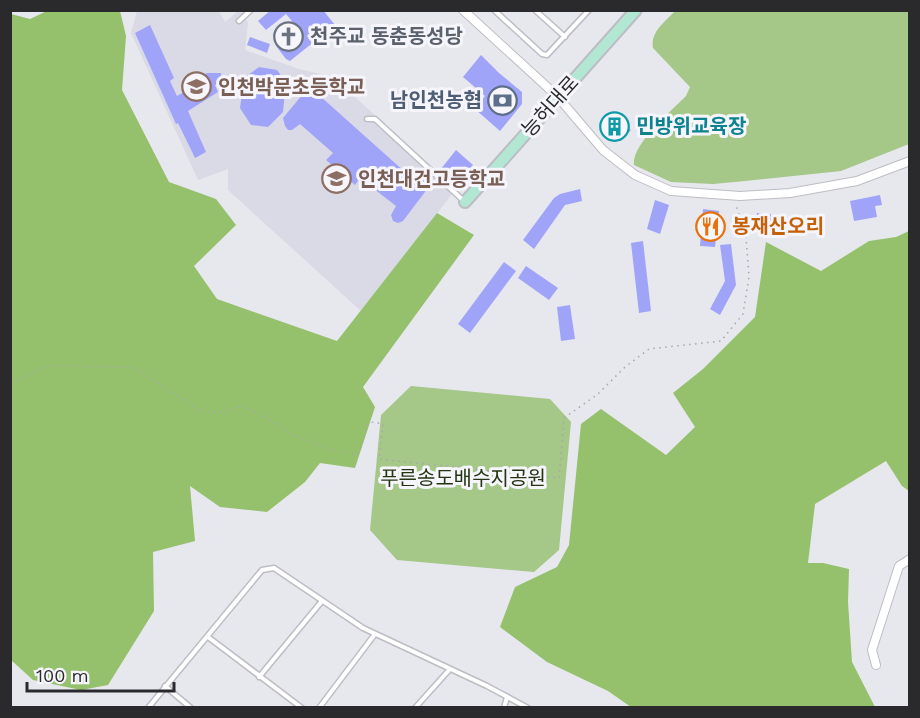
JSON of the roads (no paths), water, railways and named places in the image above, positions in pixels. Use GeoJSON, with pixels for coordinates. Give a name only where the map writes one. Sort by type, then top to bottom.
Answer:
{"type":"FeatureCollection","features":[{"type":"Feature","properties":{"kind":"main road","name":"능허대로"},"geometry":{"type":"LineString","coordinates":[[465,202],[636,10]]}},
{"type":"Feature","properties":{"kind":"street"},"geometry":{"type":"LineString","coordinates":[[463,10],[558,96],[603,150],[635,175],[671,191],[740,196],[790,193],[857,181],[909,161]]}},
{"type":"Feature","properties":{"kind":"street"},"geometry":{"type":"LineString","coordinates":[[876,665],[872,650],[899,566],[909,559]]}},
{"type":"Feature","properties":{"kind":"lane"},"geometry":{"type":"LineString","coordinates":[[239,21],[250,10]]}},
{"type":"Feature","properties":{"kind":"lane"},"geometry":{"type":"LineString","coordinates":[[494,10],[542,54],[547,55],[589,10]]}},
{"type":"Feature","properties":{"kind":"lane"},"geometry":{"type":"LineString","coordinates":[[535,10],[565,37]]}},
{"type":"Feature","properties":{"kind":"lane"},"geometry":{"type":"LineString","coordinates":[[367,119],[375,119],[465,202]]}},
{"type":"Feature","properties":{"kind":"lane"},"geometry":{"type":"LineString","coordinates":[[147,708],[262,570],[273,568],[375,634],[528,708]]}},
{"type":"Feature","properties":{"kind":"lane"},"geometry":{"type":"LineString","coordinates":[[259,677],[322,601]]}},
{"type":"Feature","properties":{"kind":"lane"},"geometry":{"type":"LineString","coordinates":[[319,708],[375,634]]}},
{"type":"Feature","properties":{"kind":"lane"},"geometry":{"type":"LineString","coordinates":[[208,637],[302,708]]}},
{"type":"Feature","properties":{"kind":"lane"},"geometry":{"type":"LineString","coordinates":[[417,707],[450,669]]}},
{"type":"Feature","properties":{"kind":"lane"},"geometry":{"type":"LineString","coordinates":[[165,686],[191,708]]}},
{"type":"Feature","properties":{"kind":"lane"},"geometry":{"type":"LineString","coordinates":[[504,708],[507,697]]}},
{"type":"Feature","properties":{"kind":"place","name":"천주교 동춘동성당"},"geometry":{"type":"Point","coordinates":[289,36]}},
{"type":"Feature","properties":{"kind":"place","name":"인천박문초등학교"},"geometry":{"type":"Point","coordinates":[197,87]}},
{"type":"Feature","properties":{"kind":"place","name":"남인천농협"},"geometry":{"type":"Point","coordinates":[503,100]}},
{"type":"Feature","properties":{"kind":"place","name":"민방위교육장"},"geometry":{"type":"Point","coordinates":[615,126]}},
{"type":"Feature","properties":{"kind":"place","name":"인천대건고등학교"},"geometry":{"type":"Point","coordinates":[337,179]}},
{"type":"Feature","properties":{"kind":"place","name":"봉재산오리"},"geometry":{"type":"Point","coordinates":[711,226]}},
{"type":"Feature","properties":{"kind":"park label","name":"푸른송도배수지공원"},"geometry":{"type":"Point","coordinates":[463,478]}}]}
